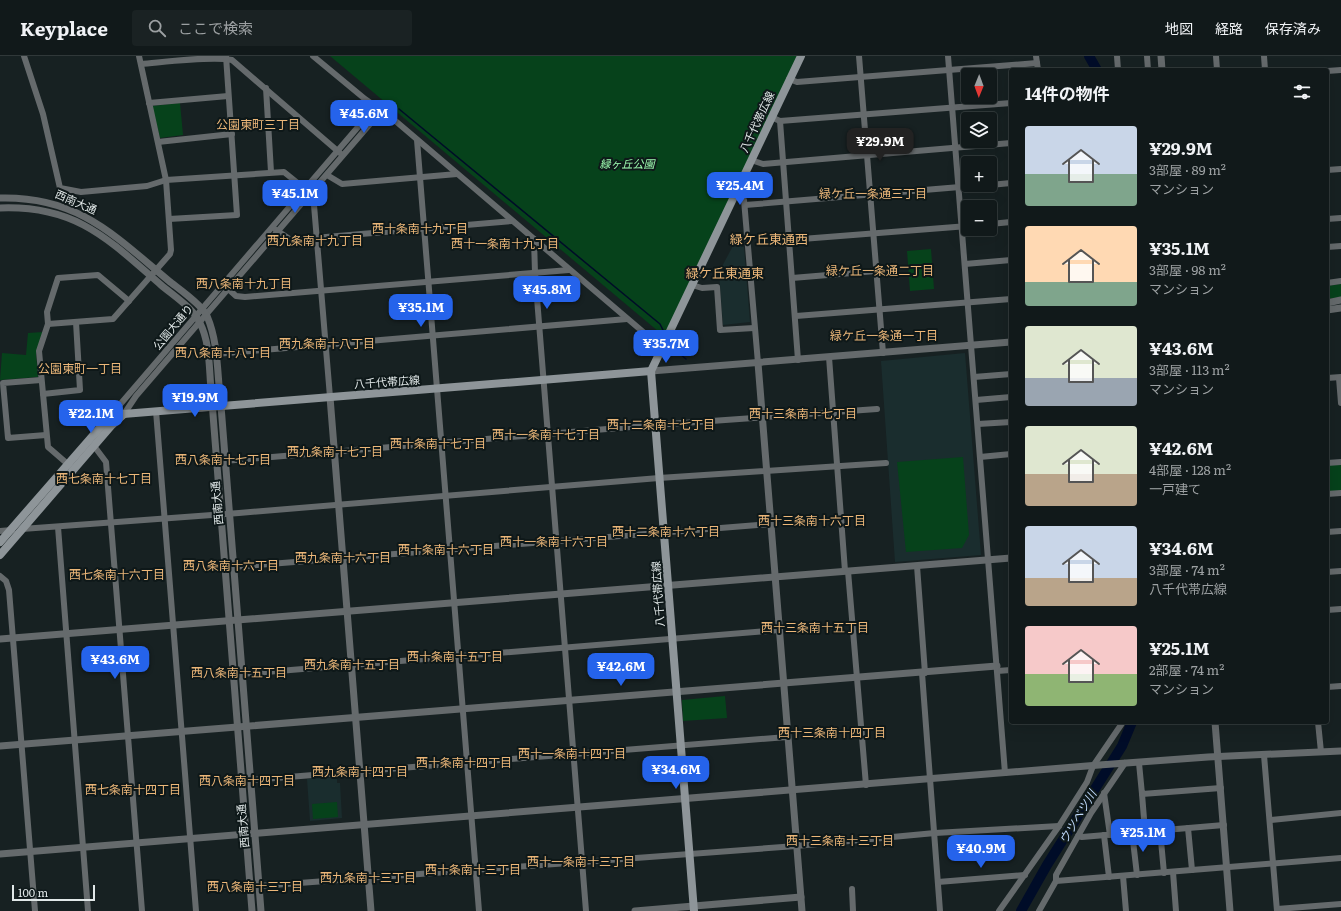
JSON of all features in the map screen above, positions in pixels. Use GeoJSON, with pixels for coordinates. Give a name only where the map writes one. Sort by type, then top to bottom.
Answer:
{"type":"FeatureCollection","features":[{"type":"Feature","properties":{"kind":"main road","name":"八千代帯広線"},"geometry":{"type":"LineString","coordinates":[[694,909],[651,371],[801,56]]}},
{"type":"Feature","properties":{"kind":"main road","name":"八千代帯広線"},"geometry":{"type":"LineString","coordinates":[[111,415],[651,371]]}},
{"type":"Feature","properties":{"kind":"main road"},"geometry":{"type":"LineString","coordinates":[[0,542],[70,467],[94,446],[116,420],[124,414]]}},
{"type":"Feature","properties":{"kind":"main road"},"geometry":{"type":"LineString","coordinates":[[0,555],[23,529],[111,415]]}},
{"type":"Feature","properties":{"kind":"street"},"geometry":{"type":"LineString","coordinates":[[24,56],[43,114],[60,188],[81,192],[147,186],[166,180],[284,172],[308,191],[314,205],[371,911]]}},
{"type":"Feature","properties":{"kind":"street"},"geometry":{"type":"LineString","coordinates":[[48,324],[113,319],[170,254],[171,250],[166,180],[139,56]]}},
{"type":"Feature","properties":{"kind":"street"},"geometry":{"type":"LineString","coordinates":[[313,56],[382,110],[662,348]]}},
{"type":"Feature","properties":{"kind":"street"},"geometry":{"type":"LineString","coordinates":[[859,56],[883,353]]}},
{"type":"Feature","properties":{"kind":"street"},"geometry":{"type":"LineString","coordinates":[[948,56],[958,187],[961,204]]}},
{"type":"Feature","properties":{"kind":"street"},"geometry":{"type":"LineString","coordinates":[[1117,56],[1118,68]]}},
{"type":"Feature","properties":{"kind":"street"},"geometry":{"type":"LineString","coordinates":[[1147,56],[1148,68]]}},
{"type":"Feature","properties":{"kind":"street"},"geometry":{"type":"LineString","coordinates":[[1161,56],[1162,68]]}},
{"type":"Feature","properties":{"kind":"street"},"geometry":{"type":"LineString","coordinates":[[1216,56],[1217,68]]}},
{"type":"Feature","properties":{"kind":"street"},"geometry":{"type":"LineString","coordinates":[[1264,56],[1265,68]]}},
{"type":"Feature","properties":{"kind":"street"},"geometry":{"type":"LineString","coordinates":[[141,64],[174,59],[205,57],[225,57],[232,60],[342,155]]}},
{"type":"Feature","properties":{"kind":"street"},"geometry":{"type":"LineString","coordinates":[[169,220],[236,215],[232,134],[225,57]]}},
{"type":"Feature","properties":{"kind":"street"},"geometry":{"type":"LineString","coordinates":[[789,79],[797,82],[949,70],[1037,59]]}},
{"type":"Feature","properties":{"kind":"street"},"geometry":{"type":"LineString","coordinates":[[1329,71],[1341,70]]}},
{"type":"Feature","properties":{"kind":"street"},"geometry":{"type":"LineString","coordinates":[[266,88],[271,172]]}},
{"type":"Feature","properties":{"kind":"street"},"geometry":{"type":"LineString","coordinates":[[149,103],[228,96]]}},
{"type":"Feature","properties":{"kind":"street"},"geometry":{"type":"LineString","coordinates":[[771,118],[780,121],[953,109],[1009,103]]}},
{"type":"Feature","properties":{"kind":"street","name":"公園大通り"},"geometry":{"type":"LineString","coordinates":[[225,286],[278,231],[337,150],[376,106]]}},
{"type":"Feature","properties":{"kind":"street","name":"公園大通り"},"geometry":{"type":"LineString","coordinates":[[111,415],[204,312],[272,226],[327,174],[382,110]]}},
{"type":"Feature","properties":{"kind":"street"},"geometry":{"type":"LineString","coordinates":[[780,121],[796,316],[798,360]]}},
{"type":"Feature","properties":{"kind":"street"},"geometry":{"type":"LineString","coordinates":[[158,142],[232,134]]}},
{"type":"Feature","properties":{"kind":"street"},"geometry":{"type":"LineString","coordinates":[[417,140],[479,911]]}},
{"type":"Feature","properties":{"kind":"street"},"geometry":{"type":"LineString","coordinates":[[751,160],[763,164],[1009,143]]}},
{"type":"Feature","properties":{"kind":"street"},"geometry":{"type":"LineString","coordinates":[[1329,170],[1341,169]]}},
{"type":"Feature","properties":{"kind":"street"},"geometry":{"type":"LineString","coordinates":[[327,174],[342,184],[457,174]]}},
{"type":"Feature","properties":{"kind":"street"},"geometry":{"type":"LineString","coordinates":[[997,184],[1009,183]]}},
{"type":"Feature","properties":{"kind":"street"},"geometry":{"type":"LineString","coordinates":[[745,204],[786,202],[961,187]]}},
{"type":"Feature","properties":{"kind":"street"},"geometry":{"type":"LineString","coordinates":[[735,194],[744,200],[745,204],[791,791],[802,911]]}},
{"type":"Feature","properties":{"kind":"street","name":"西南大通"},"geometry":{"type":"LineString","coordinates":[[0,198],[43,201],[85,216],[107,230],[153,273],[197,319],[204,334],[208,355],[252,911]]}},
{"type":"Feature","properties":{"kind":"street","name":"西南大通"},"geometry":{"type":"LineString","coordinates":[[0,208],[38,209],[62,214],[85,225],[153,273],[204,312],[214,338],[221,406],[224,461],[250,780],[256,834],[261,911]]}},
{"type":"Feature","properties":{"kind":"street"},"geometry":{"type":"LineString","coordinates":[[1329,219],[1341,218]]}},
{"type":"Feature","properties":{"kind":"street"},"geometry":{"type":"LineString","coordinates":[[272,226],[291,240],[512,221]]}},
{"type":"Feature","properties":{"kind":"street"},"geometry":{"type":"LineString","coordinates":[[997,223],[1009,222]]}},
{"type":"Feature","properties":{"kind":"street"},"geometry":{"type":"LineString","coordinates":[[790,240],[873,232],[961,226]]}},
{"type":"Feature","properties":{"kind":"street"},"geometry":{"type":"LineString","coordinates":[[965,236],[965,264],[971,346],[1006,774]]}},
{"type":"Feature","properties":{"kind":"street"},"geometry":{"type":"LineString","coordinates":[[534,239],[535,274],[543,381],[586,911]]}},
{"type":"Feature","properties":{"kind":"street"},"geometry":{"type":"LineString","coordinates":[[1329,247],[1341,246]]}},
{"type":"Feature","properties":{"kind":"street"},"geometry":{"type":"LineString","coordinates":[[965,264],[1009,260]]}},
{"type":"Feature","properties":{"kind":"street"},"geometry":{"type":"LineString","coordinates":[[225,286],[236,296],[245,297],[321,292],[569,270]]}},
{"type":"Feature","properties":{"kind":"street"},"geometry":{"type":"LineString","coordinates":[[792,278],[876,271]]}},
{"type":"Feature","properties":{"kind":"street"},"geometry":{"type":"LineString","coordinates":[[70,467],[48,447],[39,351],[48,324],[47,312],[58,278],[98,275],[129,301]]}},
{"type":"Feature","properties":{"kind":"street"},"geometry":{"type":"LineString","coordinates":[[1329,283],[1341,281]]}},
{"type":"Feature","properties":{"kind":"street"},"geometry":{"type":"LineString","coordinates":[[692,285],[702,288],[717,287],[720,330],[754,328]]}},
{"type":"Feature","properties":{"kind":"street"},"geometry":{"type":"LineString","coordinates":[[796,316],[1009,299]]}},
{"type":"Feature","properties":{"kind":"street"},"geometry":{"type":"LineString","coordinates":[[1329,303],[1341,300]]}},
{"type":"Feature","properties":{"kind":"street"},"geometry":{"type":"LineString","coordinates":[[1329,310],[1341,308]]}},
{"type":"Feature","properties":{"kind":"street","name":"公園大通り"},"geometry":{"type":"LineString","coordinates":[[124,414],[136,396],[197,319]]}},
{"type":"Feature","properties":{"kind":"street"},"geometry":{"type":"LineString","coordinates":[[216,354],[627,319]]}},
{"type":"Feature","properties":{"kind":"street"},"geometry":{"type":"LineString","coordinates":[[43,394],[80,390],[76,322]]}},
{"type":"Feature","properties":{"kind":"street"},"geometry":{"type":"LineString","coordinates":[[651,371],[829,358],[1009,342]]}},
{"type":"Feature","properties":{"kind":"street"},"geometry":{"type":"LineString","coordinates":[[829,358],[866,785]]}},
{"type":"Feature","properties":{"kind":"street"},"geometry":{"type":"LineString","coordinates":[[974,377],[1009,374]]}},
{"type":"Feature","properties":{"kind":"street"},"geometry":{"type":"LineString","coordinates":[[1329,378],[1340,377],[1341,403]]}},
{"type":"Feature","properties":{"kind":"street"},"geometry":{"type":"LineString","coordinates":[[41,380],[4,383],[8,438],[46,435]]}},
{"type":"Feature","properties":{"kind":"street"},"geometry":{"type":"LineString","coordinates":[[976,400],[1009,397]]}},
{"type":"Feature","properties":{"kind":"street"},"geometry":{"type":"LineString","coordinates":[[224,461],[441,442],[877,409]]}},
{"type":"Feature","properties":{"kind":"street"},"geometry":{"type":"LineString","coordinates":[[156,411],[196,911]]}},
{"type":"Feature","properties":{"kind":"street"},"geometry":{"type":"LineString","coordinates":[[978,424],[1009,422]]}},
{"type":"Feature","properties":{"kind":"street"},"geometry":{"type":"LineString","coordinates":[[94,446],[106,462],[142,911]]}},
{"type":"Feature","properties":{"kind":"street"},"geometry":{"type":"LineString","coordinates":[[980,457],[1009,454]]}},
{"type":"Feature","properties":{"kind":"street"},"geometry":{"type":"LineString","coordinates":[[1329,463],[1341,462]]}},
{"type":"Feature","properties":{"kind":"street"},"geometry":{"type":"LineString","coordinates":[[0,531],[220,515],[659,478],[886,463]]}},
{"type":"Feature","properties":{"kind":"street"},"geometry":{"type":"LineString","coordinates":[[1329,494],[1341,493]]}},
{"type":"Feature","properties":{"kind":"street"},"geometry":{"type":"LineString","coordinates":[[233,566],[343,559],[664,531],[771,524]]}},
{"type":"Feature","properties":{"kind":"street"},"geometry":{"type":"LineString","coordinates":[[58,527],[88,911]]}},
{"type":"Feature","properties":{"kind":"street"},"geometry":{"type":"LineString","coordinates":[[1329,532],[1341,531]]}},
{"type":"Feature","properties":{"kind":"street"},"geometry":{"type":"LineString","coordinates":[[0,639],[1009,558]]}},
{"type":"Feature","properties":{"kind":"street"},"geometry":{"type":"LineString","coordinates":[[917,566],[930,780],[940,911]]}},
{"type":"Feature","properties":{"kind":"street"},"geometry":{"type":"LineString","coordinates":[[1329,572],[1341,571]]}},
{"type":"Feature","properties":{"kind":"street"},"geometry":{"type":"LineString","coordinates":[[0,576],[6,582],[9,590],[35,911]]}},
{"type":"Feature","properties":{"kind":"street"},"geometry":{"type":"LineString","coordinates":[[1329,610],[1341,609]]}},
{"type":"Feature","properties":{"kind":"street"},"geometry":{"type":"LineString","coordinates":[[242,674],[779,630]]}},
{"type":"Feature","properties":{"kind":"street"},"geometry":{"type":"LineString","coordinates":[[0,746],[856,678],[997,669],[1009,670]]}},
{"type":"Feature","properties":{"kind":"street"},"geometry":{"type":"LineString","coordinates":[[1329,686],[1341,686]]}},
{"type":"Feature","properties":{"kind":"street"},"geometry":{"type":"LineString","coordinates":[[999,911],[1059,826],[1122,724]]}},
{"type":"Feature","properties":{"kind":"street"},"geometry":{"type":"LineString","coordinates":[[1215,724],[1230,911]]}},
{"type":"Feature","properties":{"kind":"street"},"geometry":{"type":"LineString","coordinates":[[1318,724],[1320,752]]}},
{"type":"Feature","properties":{"kind":"street"},"geometry":{"type":"LineString","coordinates":[[250,780],[787,738]]}},
{"type":"Feature","properties":{"kind":"street"},"geometry":{"type":"LineString","coordinates":[[0,854],[1218,756],[1341,751]]}},
{"type":"Feature","properties":{"kind":"street"},"geometry":{"type":"LineString","coordinates":[[1264,755],[1277,910],[1341,904]]}},
{"type":"Feature","properties":{"kind":"street"},"geometry":{"type":"LineString","coordinates":[[1139,763],[1145,831]]}},
{"type":"Feature","properties":{"kind":"street"},"geometry":{"type":"LineString","coordinates":[[1039,911],[1056,881],[1056,875],[1078,836],[1122,764]]}},
{"type":"Feature","properties":{"kind":"street"},"geometry":{"type":"LineString","coordinates":[[1142,794],[1221,788]]}},
{"type":"Feature","properties":{"kind":"street"},"geometry":{"type":"LineString","coordinates":[[1104,793],[1109,877]]}},
{"type":"Feature","properties":{"kind":"street"},"geometry":{"type":"LineString","coordinates":[[1270,820],[1341,813]]}},
{"type":"Feature","properties":{"kind":"street"},"geometry":{"type":"LineString","coordinates":[[1078,836],[1224,825]]}},
{"type":"Feature","properties":{"kind":"street"},"geometry":{"type":"LineString","coordinates":[[259,886],[796,846],[935,833],[1059,826]]}},
{"type":"Feature","properties":{"kind":"street"},"geometry":{"type":"LineString","coordinates":[[1188,828],[1192,870]]}},
{"type":"Feature","properties":{"kind":"street"},"geometry":{"type":"LineString","coordinates":[[1160,830],[1164,873]]}},
{"type":"Feature","properties":{"kind":"street"},"geometry":{"type":"LineString","coordinates":[[1132,832],[1137,875]]}},
{"type":"Feature","properties":{"kind":"street"},"geometry":{"type":"LineString","coordinates":[[1056,881],[1341,858]]}},
{"type":"Feature","properties":{"kind":"street"},"geometry":{"type":"LineString","coordinates":[[1173,872],[1176,911]]}},
{"type":"Feature","properties":{"kind":"street"},"geometry":{"type":"LineString","coordinates":[[938,882],[1025,875]]}},
{"type":"Feature","properties":{"kind":"street"},"geometry":{"type":"LineString","coordinates":[[1123,876],[1126,911]]}},
{"type":"Feature","properties":{"kind":"street"},"geometry":{"type":"LineString","coordinates":[[852,889],[853,911]]}},
{"type":"Feature","properties":{"kind":"street"},"geometry":{"type":"LineString","coordinates":[[635,911],[694,909],[800,897]]}},
{"type":"Feature","properties":{"kind":"shaded area"},"geometry":{"type":"Polygon","coordinates":[[[734,244],[744,247],[750,322],[723,325],[719,272],[734,244]]]}},
{"type":"Feature","properties":{"kind":"shaded area"},"geometry":{"type":"Polygon","coordinates":[[[965,353],[981,555],[895,562],[881,361],[965,353]]]}},
{"type":"Feature","properties":{"kind":"shaded area"},"geometry":{"type":"Polygon","coordinates":[[[337,777],[337,783],[340,783],[342,818],[310,821],[307,779],[337,777]]]}},
{"type":"Feature","properties":{"kind":"green space","name":"緑ヶ丘公園"},"geometry":{"type":"Polygon","coordinates":[[[330,56],[798,56],[665,337],[330,56]]]}},
{"type":"Feature","properties":{"kind":"green space"},"geometry":{"type":"Polygon","coordinates":[[[180,103],[183,135],[160,138],[152,106],[180,103]]]}},
{"type":"Feature","properties":{"kind":"green space"},"geometry":{"type":"Polygon","coordinates":[[[931,249],[934,289],[910,291],[907,251],[931,249]]]}},
{"type":"Feature","properties":{"kind":"green space"},"geometry":{"type":"Polygon","coordinates":[[[1341,284],[1341,297],[1329,299],[1329,286],[1341,284]]]}},
{"type":"Feature","properties":{"kind":"green space"},"geometry":{"type":"Polygon","coordinates":[[[43,332],[36,354],[38,377],[0,380],[2,353],[26,355],[28,333],[43,332]]]}},
{"type":"Feature","properties":{"kind":"green space"},"geometry":{"type":"Polygon","coordinates":[[[963,457],[969,535],[962,548],[906,552],[897,462],[963,457]]]}},
{"type":"Feature","properties":{"kind":"green space"},"geometry":{"type":"Polygon","coordinates":[[[1341,464],[1341,491],[1329,492],[1329,465],[1341,464]]]}},
{"type":"Feature","properties":{"kind":"green space"},"geometry":{"type":"Polygon","coordinates":[[[725,696],[727,718],[683,721],[682,700],[725,696]]]}},
{"type":"Feature","properties":{"kind":"green space"},"geometry":{"type":"Polygon","coordinates":[[[337,802],[338,817],[313,819],[312,804],[337,802]]]}},
{"type":"Feature","properties":{"kind":"waterway","name":"ウツベツ川"},"geometry":{"type":"LineString","coordinates":[[1089,56],[1096,68]]}},
{"type":"Feature","properties":{"kind":"waterway"},"geometry":{"type":"LineString","coordinates":[[399,109],[660,324],[665,334]]}},
{"type":"Feature","properties":{"kind":"waterway"},"geometry":{"type":"LineString","coordinates":[[669,341],[674,349],[686,359]]}},
{"type":"Feature","properties":{"kind":"waterway","name":"ウツベツ川"},"geometry":{"type":"LineString","coordinates":[[1021,911],[1047,865],[1122,746],[1131,724]]}},
{"type":"Feature","properties":{"kind":"district","name":"公園東町三丁目"},"geometry":{"type":"Point","coordinates":[258,125]}},
{"type":"Feature","properties":{"kind":"district","name":"緑ケ丘一条通三丁目"},"geometry":{"type":"Point","coordinates":[873,194]}},
{"type":"Feature","properties":{"kind":"district","name":"西十条南十九丁目"},"geometry":{"type":"Point","coordinates":[420,229]}},
{"type":"Feature","properties":{"kind":"district","name":"緑ケ丘東通西"},"geometry":{"type":"Point","coordinates":[769,239]}},
{"type":"Feature","properties":{"kind":"district","name":"西九条南十九丁目"},"geometry":{"type":"Point","coordinates":[315,241]}},
{"type":"Feature","properties":{"kind":"district","name":"西十一条南十九丁目"},"geometry":{"type":"Point","coordinates":[505,244]}},
{"type":"Feature","properties":{"kind":"district","name":"緑ケ丘一条通二丁目"},"geometry":{"type":"Point","coordinates":[880,271]}},
{"type":"Feature","properties":{"kind":"district","name":"緑ケ丘東通東"},"geometry":{"type":"Point","coordinates":[725,273]}},
{"type":"Feature","properties":{"kind":"district","name":"西八条南十九丁目"},"geometry":{"type":"Point","coordinates":[244,284]}},
{"type":"Feature","properties":{"kind":"district","name":"緑ケ丘一条通一丁目"},"geometry":{"type":"Point","coordinates":[884,336]}},
{"type":"Feature","properties":{"kind":"district","name":"西九条南十八丁目"},"geometry":{"type":"Point","coordinates":[327,344]}},
{"type":"Feature","properties":{"kind":"district","name":"西八条南十八丁目"},"geometry":{"type":"Point","coordinates":[223,353]}},
{"type":"Feature","properties":{"kind":"district","name":"公園東町一丁目"},"geometry":{"type":"Point","coordinates":[80,369]}},
{"type":"Feature","properties":{"kind":"district","name":"西十三条南十七丁目"},"geometry":{"type":"Point","coordinates":[803,414]}},
{"type":"Feature","properties":{"kind":"district","name":"西十二条南十七丁目"},"geometry":{"type":"Point","coordinates":[661,425]}},
{"type":"Feature","properties":{"kind":"district","name":"西十一条南十七丁目"},"geometry":{"type":"Point","coordinates":[546,435]}},
{"type":"Feature","properties":{"kind":"district","name":"西十条南十七丁目"},"geometry":{"type":"Point","coordinates":[438,444]}},
{"type":"Feature","properties":{"kind":"district","name":"西九条南十七丁目"},"geometry":{"type":"Point","coordinates":[335,452]}},
{"type":"Feature","properties":{"kind":"district","name":"西八条南十七丁目"},"geometry":{"type":"Point","coordinates":[223,460]}},
{"type":"Feature","properties":{"kind":"district","name":"西七条南十七丁目"},"geometry":{"type":"Point","coordinates":[104,479]}},
{"type":"Feature","properties":{"kind":"district","name":"西十三条南十六丁目"},"geometry":{"type":"Point","coordinates":[812,521]}},
{"type":"Feature","properties":{"kind":"district","name":"西十二条南十六丁目"},"geometry":{"type":"Point","coordinates":[666,532]}},
{"type":"Feature","properties":{"kind":"district","name":"西十一条南十六丁目"},"geometry":{"type":"Point","coordinates":[554,542]}},
{"type":"Feature","properties":{"kind":"district","name":"西十条南十六丁目"},"geometry":{"type":"Point","coordinates":[446,550]}},
{"type":"Feature","properties":{"kind":"district","name":"西九条南十六丁目"},"geometry":{"type":"Point","coordinates":[343,558]}},
{"type":"Feature","properties":{"kind":"district","name":"西八条南十六丁目"},"geometry":{"type":"Point","coordinates":[231,566]}},
{"type":"Feature","properties":{"kind":"district","name":"西七条南十六丁目"},"geometry":{"type":"Point","coordinates":[117,575]}},
{"type":"Feature","properties":{"kind":"district","name":"西十三条南十五丁目"},"geometry":{"type":"Point","coordinates":[815,628]}},
{"type":"Feature","properties":{"kind":"district","name":"西十条南十五丁目"},"geometry":{"type":"Point","coordinates":[455,657]}},
{"type":"Feature","properties":{"kind":"district","name":"西九条南十五丁目"},"geometry":{"type":"Point","coordinates":[352,665]}},
{"type":"Feature","properties":{"kind":"district","name":"西八条南十五丁目"},"geometry":{"type":"Point","coordinates":[239,673]}},
{"type":"Feature","properties":{"kind":"district","name":"西十三条南十四丁目"},"geometry":{"type":"Point","coordinates":[832,733]}},
{"type":"Feature","properties":{"kind":"district","name":"西十一条南十四丁目"},"geometry":{"type":"Point","coordinates":[572,754]}},
{"type":"Feature","properties":{"kind":"district","name":"西十条南十四丁目"},"geometry":{"type":"Point","coordinates":[464,763]}},
{"type":"Feature","properties":{"kind":"district","name":"西九条南十四丁目"},"geometry":{"type":"Point","coordinates":[360,772]}},
{"type":"Feature","properties":{"kind":"district","name":"西八条南十四丁目"},"geometry":{"type":"Point","coordinates":[247,781]}},
{"type":"Feature","properties":{"kind":"district","name":"西七条南十四丁目"},"geometry":{"type":"Point","coordinates":[133,790]}},
{"type":"Feature","properties":{"kind":"district","name":"西十三条南十三丁目"},"geometry":{"type":"Point","coordinates":[840,841]}},
{"type":"Feature","properties":{"kind":"district","name":"西十一条南十三丁目"},"geometry":{"type":"Point","coordinates":[581,862]}},
{"type":"Feature","properties":{"kind":"district","name":"西十条南十三丁目"},"geometry":{"type":"Point","coordinates":[473,870]}},
{"type":"Feature","properties":{"kind":"district","name":"西九条南十三丁目"},"geometry":{"type":"Point","coordinates":[368,878]}},
{"type":"Feature","properties":{"kind":"district","name":"西八条南十三丁目"},"geometry":{"type":"Point","coordinates":[255,887]}}]}
